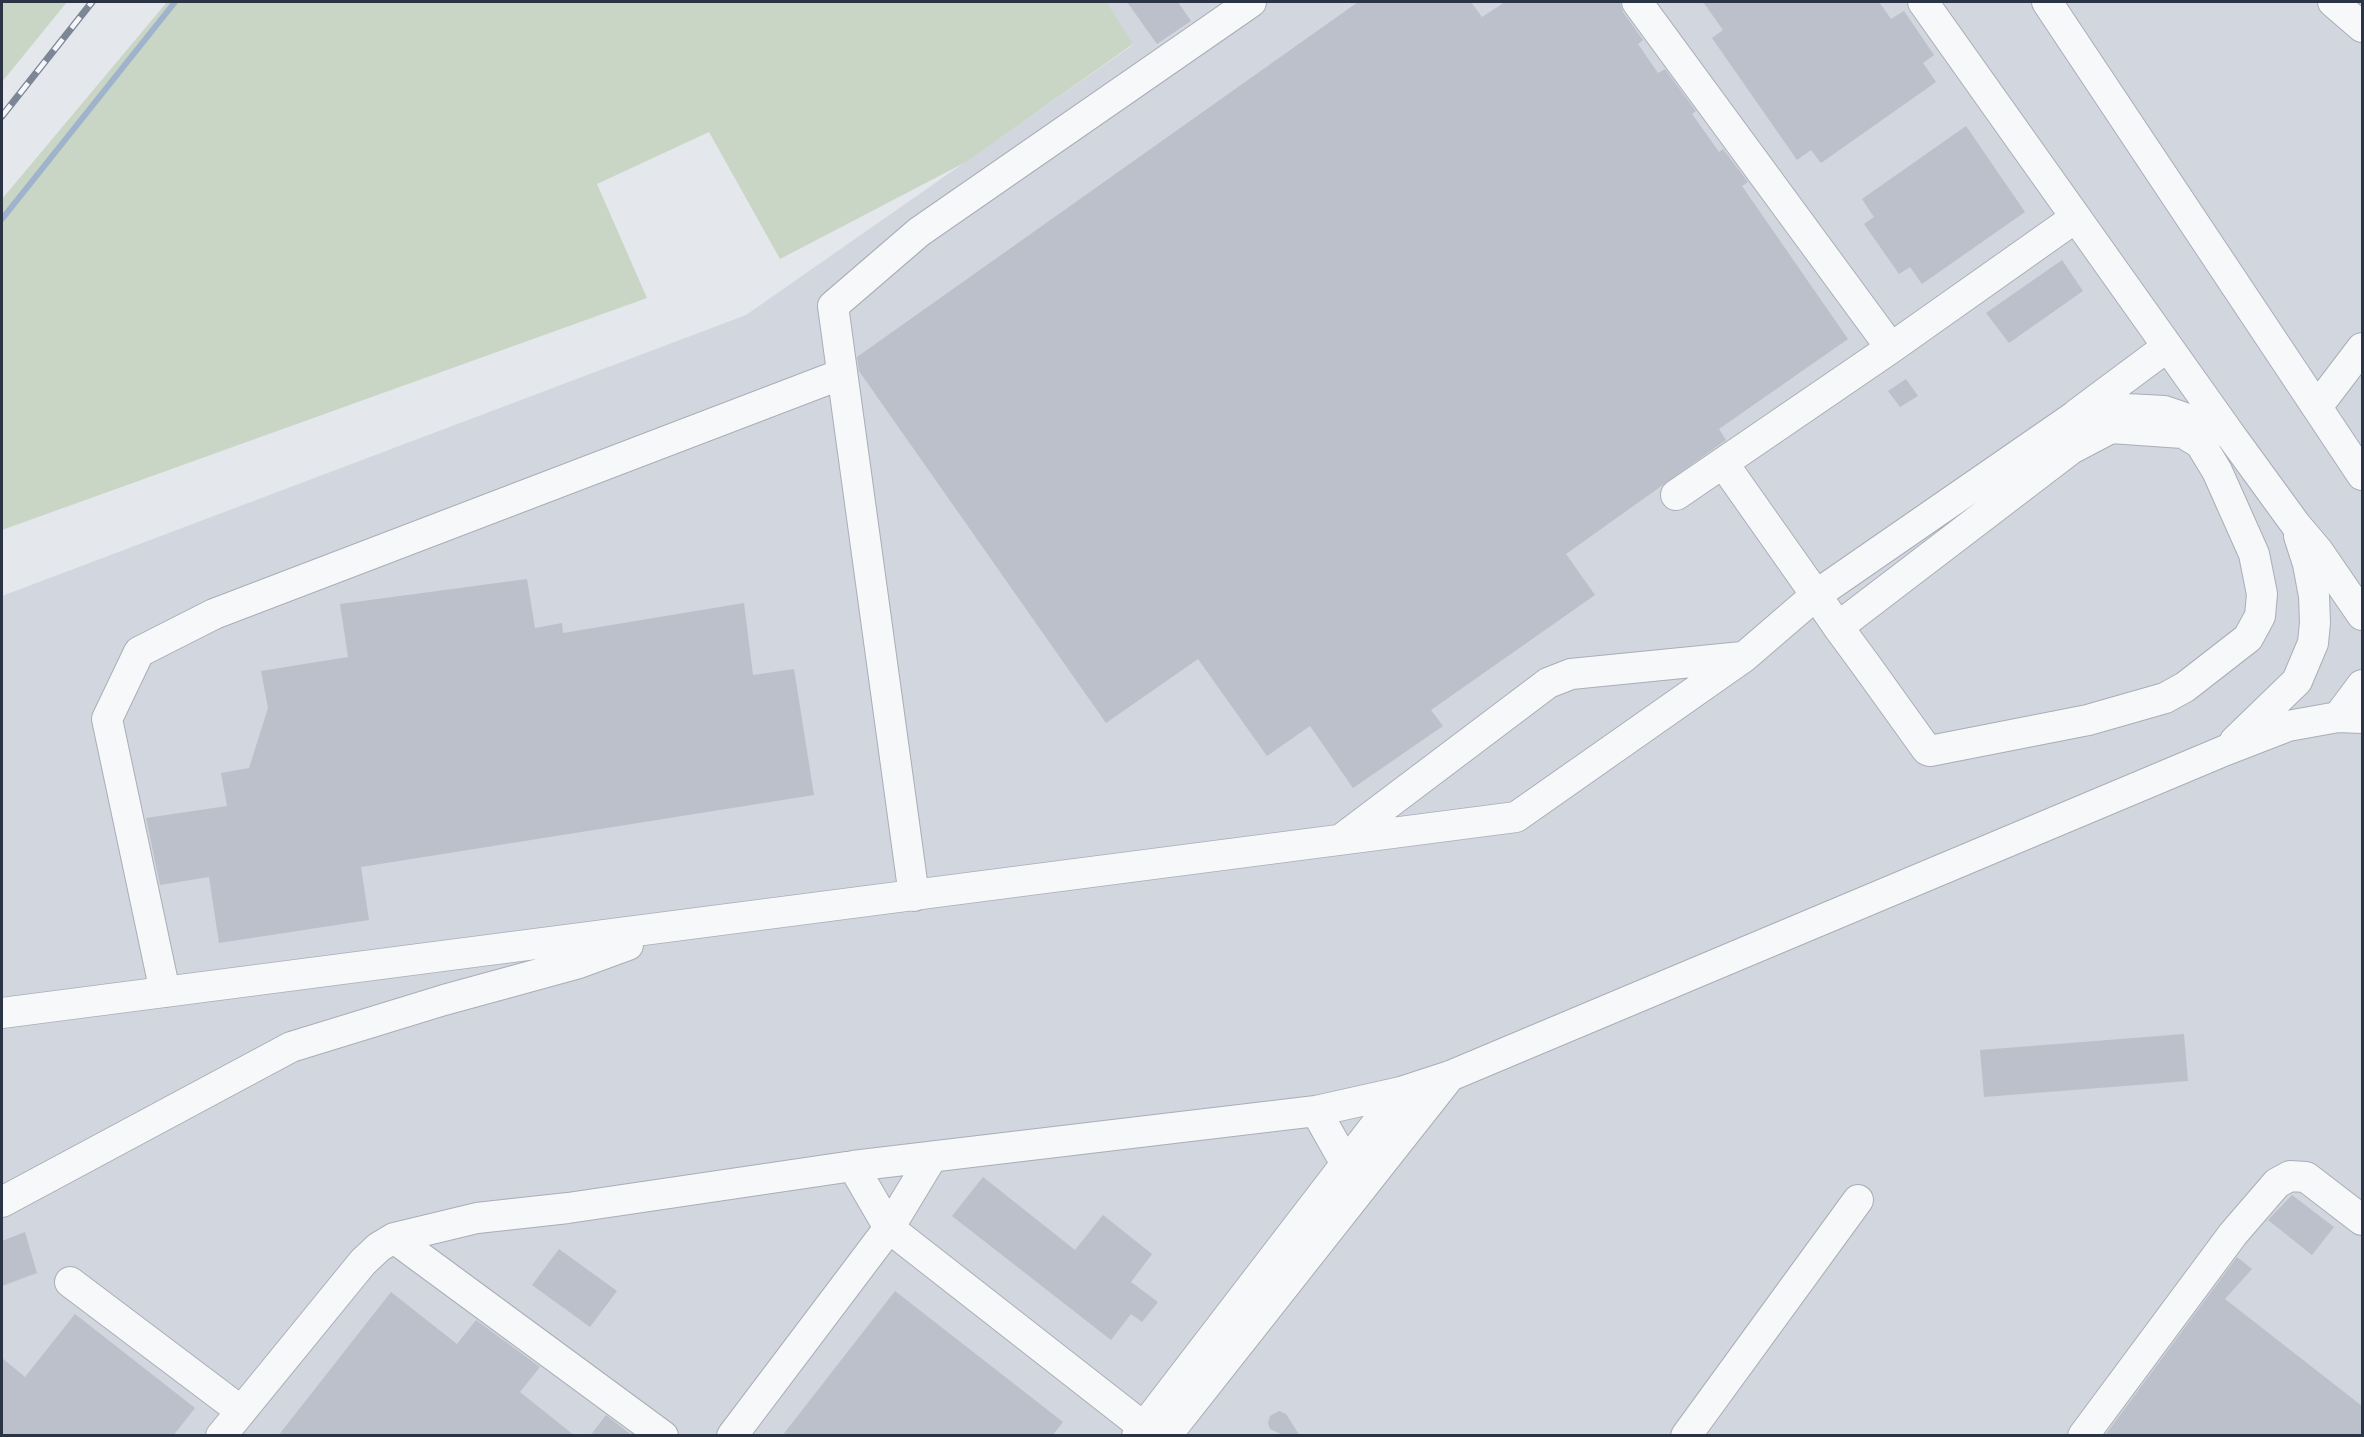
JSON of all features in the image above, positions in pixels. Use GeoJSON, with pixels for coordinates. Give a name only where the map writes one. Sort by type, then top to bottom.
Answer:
{"type":"FeatureCollection","features":[{"type":"Feature","properties":{"kind":"lane"},"geometry":{"type":"LineString","coordinates":[[914,896],[833,306],[919,232],[1251,2]]}},
{"type":"Feature","properties":{"kind":"lane"},"geometry":{"type":"LineString","coordinates":[[1637,2],[1891,348]]}},
{"type":"Feature","properties":{"kind":"lane"},"geometry":{"type":"LineString","coordinates":[[1923,2],[2167,347],[2359,610]]}},
{"type":"Feature","properties":{"kind":"lane"},"geometry":{"type":"LineString","coordinates":[[2047,2],[2362,475]]}},
{"type":"Feature","properties":{"kind":"lane"},"geometry":{"type":"LineString","coordinates":[[2333,2],[2362,27]]}},
{"type":"Feature","properties":{"kind":"lane"},"geometry":{"type":"LineString","coordinates":[[1676,495],[1891,348],[2075,218]]}},
{"type":"Feature","properties":{"kind":"lane"},"geometry":{"type":"LineString","coordinates":[[1838,627],[2167,347]]}},
{"type":"Feature","properties":{"kind":"lane"},"geometry":{"type":"LineString","coordinates":[[2317,407],[2362,348]]}},
{"type":"Feature","properties":{"kind":"lane"},"geometry":{"type":"LineString","coordinates":[[165,992],[107,719],[139,652],[214,614],[842,374]]}},
{"type":"Feature","properties":{"kind":"lane"},"geometry":{"type":"LineString","coordinates":[[2,1013],[1516,817],[1744,657],[1816,596],[2067,431],[2127,409],[2164,411],[2229,433]]}},
{"type":"Feature","properties":{"kind":"lane"},"geometry":{"type":"LineString","coordinates":[[1723,464],[1838,627],[1927,750],[1930,751],[2088,720],[2165,698],[2186,687],[2248,638],[2260,616],[2262,594],[2254,554],[2217,471],[2200,443],[2183,433],[2111,428],[2067,431]]}},
{"type":"Feature","properties":{"kind":"lane"},"geometry":{"type":"LineString","coordinates":[[2226,750],[2297,681],[2313,643],[2314,596],[2308,564],[2296,525]]}},
{"type":"Feature","properties":{"kind":"lane"},"geometry":{"type":"LineString","coordinates":[[2315,622],[2336,606],[2359,610]]}},
{"type":"Feature","properties":{"kind":"lane"},"geometry":{"type":"LineString","coordinates":[[1341,839],[1548,683],[1571,674],[1744,657]]}},
{"type":"Feature","properties":{"kind":"lane"},"geometry":{"type":"LineString","coordinates":[[2297,681],[2313,705],[2343,718]]}},
{"type":"Feature","properties":{"kind":"lane"},"geometry":{"type":"LineString","coordinates":[[2343,718],[2362,685]]}},
{"type":"Feature","properties":{"kind":"lane"},"geometry":{"type":"LineString","coordinates":[[221,1436],[363,1262],[379,1247],[394,1238],[477,1218],[568,1208],[853,1166],[1316,1110],[1401,1092],[1450,1076],[2226,750],[2288,726],[2343,718]]}},
{"type":"Feature","properties":{"kind":"lane"},"geometry":{"type":"LineString","coordinates":[[2,1202],[291,1047],[444,1000],[579,963],[678,926]]}},
{"type":"Feature","properties":{"kind":"lane"},"geometry":{"type":"LineString","coordinates":[[853,1166],[889,1228],[1150,1434],[1263,1291],[1450,1076]]}},
{"type":"Feature","properties":{"kind":"lane"},"geometry":{"type":"LineString","coordinates":[[1263,1291],[1346,1164],[1401,1092]]}},
{"type":"Feature","properties":{"kind":"lane"},"geometry":{"type":"LineString","coordinates":[[1316,1110],[1346,1164]]}},
{"type":"Feature","properties":{"kind":"lane"},"geometry":{"type":"LineString","coordinates":[[732,1436],[889,1228],[932,1157]]}},
{"type":"Feature","properties":{"kind":"lane"},"geometry":{"type":"LineString","coordinates":[[2083,1436],[2233,1234],[2277,1183],[2290,1176],[2306,1177],[2362,1220]]}},
{"type":"Feature","properties":{"kind":"lane"},"geometry":{"type":"LineString","coordinates":[[1686,1436],[1858,1200]]}},
{"type":"Feature","properties":{"kind":"lane"},"geometry":{"type":"LineString","coordinates":[[394,1238],[663,1436]]}},
{"type":"Feature","properties":{"kind":"lane"},"geometry":{"type":"LineString","coordinates":[[70,1282],[241,1411]]}},
{"type":"Feature","properties":{"kind":"shaded area"},"geometry":{"type":"Polygon","coordinates":[[[1107,2],[2362,2],[2362,1435],[2,1436],[2,596],[746,315],[1133,45],[1107,2]]]}},
{"type":"Feature","properties":{"kind":"green space"},"geometry":{"type":"Polygon","coordinates":[[[2,2],[67,2],[2,82],[2,2]]]}},
{"type":"Feature","properties":{"kind":"green space"},"geometry":{"type":"Polygon","coordinates":[[[167,2],[1107,2],[1133,44],[966,162],[780,259],[709,132],[597,184],[647,298],[2,530],[2,199],[167,2]]]}},
{"type":"Feature","properties":{"kind":"building"},"geometry":{"type":"Polygon","coordinates":[[[1127,2],[1178,2],[1191,21],[1157,44],[1127,2]]]}},
{"type":"Feature","properties":{"kind":"building"},"geometry":{"type":"Polygon","coordinates":[[[1358,2],[1471,2],[1482,17],[1505,2],[1620,2],[1623,12],[1643,40],[1638,44],[1658,73],[1665,69],[1696,111],[1692,114],[1719,152],[1723,149],[1748,182],[1742,186],[1848,339],[1719,429],[1726,440],[1566,554],[1595,595],[1431,710],[1443,726],[1353,788],[1310,726],[1267,756],[1198,659],[1106,723],[859,371],[857,357],[1358,2]]]}},
{"type":"Feature","properties":{"kind":"building"},"geometry":{"type":"Polygon","coordinates":[[[1703,2],[1879,2],[1891,19],[1904,11],[1934,55],[1923,63],[1936,82],[1821,163],[1811,150],[1797,160],[1712,38],[1723,30],[1703,2]]]}},
{"type":"Feature","properties":{"kind":"building"},"geometry":{"type":"Polygon","coordinates":[[[1966,126],[2025,212],[1922,284],[1910,267],[1899,274],[1864,224],[1874,217],[1862,199],[1966,126]]]}},
{"type":"Feature","properties":{"kind":"building"},"geometry":{"type":"Polygon","coordinates":[[[2062,260],[2083,291],[2009,343],[1986,313],[2062,260]]]}},
{"type":"Feature","properties":{"kind":"building"},"geometry":{"type":"Polygon","coordinates":[[[1906,379],[1918,396],[1900,407],[1888,391],[1906,379]]]}},
{"type":"Feature","properties":{"kind":"building"},"geometry":{"type":"Polygon","coordinates":[[[527,579],[535,628],[562,623],[563,633],[744,603],[753,675],[794,669],[814,795],[361,867],[369,920],[219,943],[209,877],[160,885],[146,818],[227,806],[221,773],[249,768],[268,708],[261,671],[348,657],[340,604],[527,579]]]}},
{"type":"Feature","properties":{"kind":"building"},"geometry":{"type":"Polygon","coordinates":[[[2184,1034],[2188,1081],[1984,1097],[1980,1050],[2184,1034]]]}},
{"type":"Feature","properties":{"kind":"building"},"geometry":{"type":"Polygon","coordinates":[[[983,1177],[1075,1250],[1103,1215],[1152,1254],[1131,1282],[1158,1302],[1142,1322],[1131,1314],[1111,1340],[952,1216],[983,1177]]]}},
{"type":"Feature","properties":{"kind":"building"},"geometry":{"type":"Polygon","coordinates":[[[2292,1195],[2334,1227],[2312,1255],[2268,1220],[2292,1195]]]}},
{"type":"Feature","properties":{"kind":"building"},"geometry":{"type":"Polygon","coordinates":[[[25,1232],[37,1273],[2,1286],[2,1241],[25,1232]]]}},
{"type":"Feature","properties":{"kind":"building"},"geometry":{"type":"Polygon","coordinates":[[[559,1249],[617,1291],[590,1327],[532,1285],[559,1249]]]}},
{"type":"Feature","properties":{"kind":"building"},"geometry":{"type":"Polygon","coordinates":[[[2237,1257],[2252,1269],[2225,1299],[2362,1406],[2362,1436],[2108,1436],[2106,1434],[2237,1257]]]}},
{"type":"Feature","properties":{"kind":"building"},"geometry":{"type":"Polygon","coordinates":[[[895,1291],[1063,1422],[1052,1436],[782,1436],[895,1291]]]}},
{"type":"Feature","properties":{"kind":"building"},"geometry":{"type":"Polygon","coordinates":[[[391,1292],[457,1344],[476,1320],[540,1367],[520,1392],[575,1436],[278,1436],[391,1292]]]}},
{"type":"Feature","properties":{"kind":"building"},"geometry":{"type":"Polygon","coordinates":[[[75,1314],[195,1408],[173,1436],[2,1436],[2,1358],[25,1377],[75,1314]]]}},
{"type":"Feature","properties":{"kind":"building"},"geometry":{"type":"Polygon","coordinates":[[[1279,1411],[1286,1414],[1300,1436],[1285,1436],[1270,1429],[1268,1423],[1270,1416],[1279,1411]]]}},
{"type":"Feature","properties":{"kind":"building"},"geometry":{"type":"Polygon","coordinates":[[[606,1415],[633,1436],[590,1436],[606,1415]]]}},
{"type":"Feature","properties":{"kind":"waterway"},"geometry":{"type":"LineString","coordinates":[[2,219],[175,2]]}},
{"type":"Feature","properties":{"kind":"railway"},"geometry":{"type":"LineString","coordinates":[[2,116],[92,2]]}}]}
